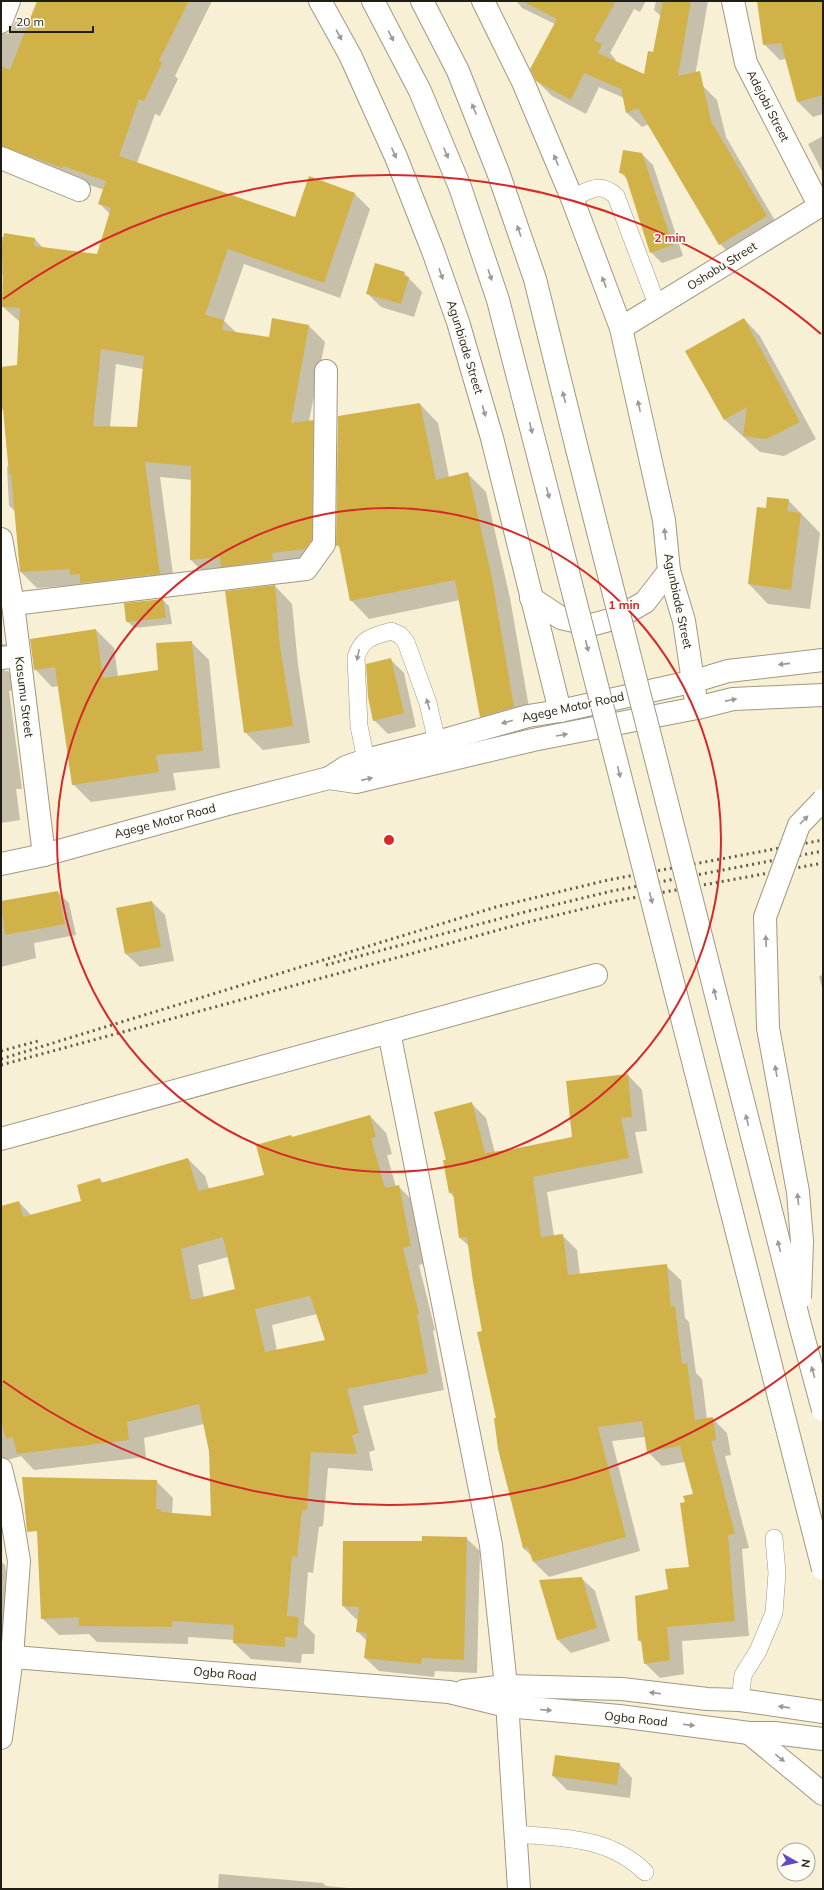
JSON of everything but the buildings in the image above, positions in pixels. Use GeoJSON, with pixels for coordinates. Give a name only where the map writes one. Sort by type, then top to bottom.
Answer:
{"type":"FeatureCollection","features":[{"type":"Feature","properties":{"kind":"main road"},"geometry":{"type":"LineString","coordinates":[[1,22],[9,1]]}},
{"type":"Feature","properties":{"kind":"main road","name":"Agunbiade Street"},"geometry":{"type":"LineString","coordinates":[[320,1],[350,55],[396,157],[433,251],[458,322],[492,438],[560,711]]}},
{"type":"Feature","properties":{"kind":"main road"},"geometry":{"type":"LineString","coordinates":[[372,1],[420,91],[460,187],[498,300],[823,1569]]}},
{"type":"Feature","properties":{"kind":"main road"},"geometry":{"type":"LineString","coordinates":[[422,1],[458,71],[498,172],[535,279],[798,1322],[823,1410]]}},
{"type":"Feature","properties":{"kind":"main road","name":"Agunbiade Street"},"geometry":{"type":"LineString","coordinates":[[483,1],[523,82],[572,198],[621,328],[664,520],[669,571],[684,621],[697,708]]}},
{"type":"Feature","properties":{"kind":"main road","name":"Adejobi Street"},"geometry":{"type":"LineString","coordinates":[[733,1],[746,63],[821,204]]}},
{"type":"Feature","properties":{"kind":"main road"},"geometry":{"type":"LineString","coordinates":[[1,158],[79,190]]}},
{"type":"Feature","properties":{"kind":"main road","name":"Oshobu Street"},"geometry":{"type":"LineString","coordinates":[[621,328],[658,307],[821,204]]}},
{"type":"Feature","properties":{"kind":"main road"},"geometry":{"type":"LineString","coordinates":[[13,604],[306,569],[324,544],[326,371]]}},
{"type":"Feature","properties":{"kind":"main road","name":"Kasumu Street"},"geometry":{"type":"LineString","coordinates":[[1,539],[13,604],[10,657],[44,855]]}},
{"type":"Feature","properties":{"kind":"main road"},"geometry":{"type":"LineString","coordinates":[[531,598],[561,618],[591,624],[617,618],[645,602],[669,571]]}},
{"type":"Feature","properties":{"kind":"main road","name":"Agege Motor Road"},"geometry":{"type":"LineString","coordinates":[[1,864],[44,855],[228,804],[329,778],[346,767],[366,760],[437,742],[528,716],[560,711],[694,681],[728,671],[823,660]]}},
{"type":"Feature","properties":{"kind":"main road","name":"Agege Motor Road"},"geometry":{"type":"LineString","coordinates":[[329,778],[356,782],[533,740],[697,708],[733,699],[823,695]]}},
{"type":"Feature","properties":{"kind":"main road"},"geometry":{"type":"LineString","coordinates":[[798,1322],[802,1241],[798,1192],[768,1028],[765,917],[799,826],[823,800]]}},
{"type":"Feature","properties":{"kind":"main road"},"geometry":{"type":"LineString","coordinates":[[1,1139],[596,975]]}},
{"type":"Feature","properties":{"kind":"main road"},"geometry":{"type":"LineString","coordinates":[[388,1032],[491,1545],[507,1696],[519,1889]]}},
{"type":"Feature","properties":{"kind":"main road"},"geometry":{"type":"LineString","coordinates":[[1,1469],[10,1506],[18,1561],[7,1657],[1,1738]]}},
{"type":"Feature","properties":{"kind":"main road","name":"Ogba Road"},"geometry":{"type":"LineString","coordinates":[[7,1657],[507,1696],[619,1716],[750,1733],[774,1733],[823,1739]]}},
{"type":"Feature","properties":{"kind":"main road","name":"Ogba Road"},"geometry":{"type":"LineString","coordinates":[[507,1696],[622,1689],[707,1699],[740,1700],[823,1712]]}},
{"type":"Feature","properties":{"kind":"main road"},"geometry":{"type":"LineString","coordinates":[[750,1733],[823,1794]]}},
{"type":"Feature","properties":{"kind":"lane"},"geometry":{"type":"LineString","coordinates":[[572,198],[598,187],[608,188],[616,196],[658,307]]}},
{"type":"Feature","properties":{"kind":"lane"},"geometry":{"type":"LineString","coordinates":[[366,760],[359,726],[356,657],[360,647],[368,638],[391,631],[400,635],[406,642],[428,703],[437,742]]}},
{"type":"Feature","properties":{"kind":"lane"},"geometry":{"type":"LineString","coordinates":[[740,1700],[743,1675],[758,1651],[774,1613],[777,1573],[774,1538]]}},
{"type":"Feature","properties":{"kind":"lane"},"geometry":{"type":"LineString","coordinates":[[515,1834],[580,1839],[603,1846],[634,1862],[645,1872]]}},
{"type":"Feature","properties":{"kind":"railway"},"geometry":{"type":"LineString","coordinates":[[1,1059],[496,907],[608,880],[823,840]]}},
{"type":"Feature","properties":{"kind":"railway"},"geometry":{"type":"LineString","coordinates":[[326,965],[525,912],[612,891],[823,851]]}},
{"type":"Feature","properties":{"kind":"railway"},"geometry":{"type":"LineString","coordinates":[[1,1065],[528,922],[616,901],[823,863]]}},
{"type":"Feature","properties":{"kind":"railway"},"geometry":{"type":"LineString","coordinates":[[1,1051],[38,1041]]}}]}
